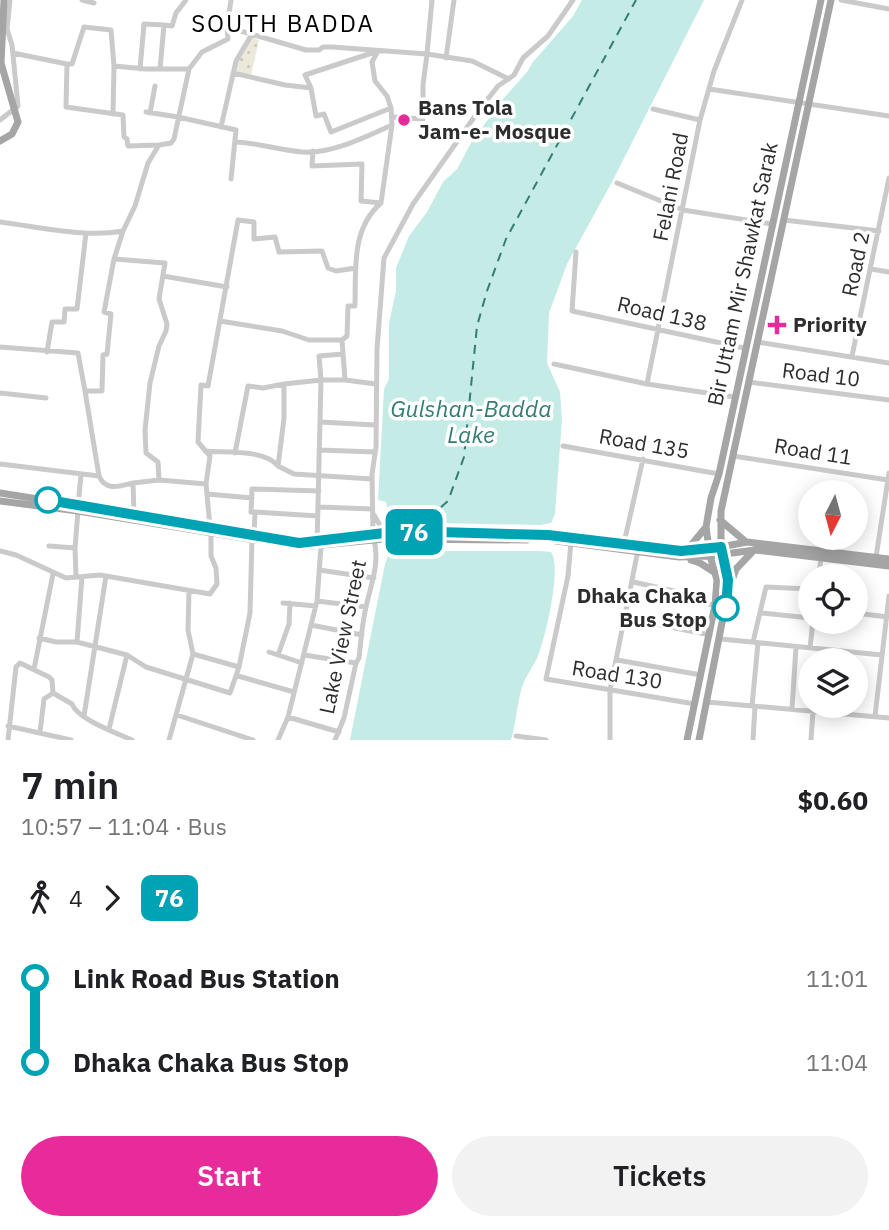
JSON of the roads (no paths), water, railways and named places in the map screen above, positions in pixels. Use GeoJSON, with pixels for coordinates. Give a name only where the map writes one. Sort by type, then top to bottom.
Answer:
{"type":"FeatureCollection","features":[{"type":"Feature","properties":{"kind":"main road"},"geometry":{"type":"LineString","coordinates":[[0,141],[12,134],[18,122],[1,63],[4,0]]}},
{"type":"Feature","properties":{"kind":"main road","name":"Bir Uttam Mir Shawkat Sarak"},"geometry":{"type":"LineString","coordinates":[[687,740],[710,635],[717,585],[706,527],[710,498],[719,474],[821,0]]}},
{"type":"Feature","properties":{"kind":"main road","name":"Bir Uttam Mir Shawkat Sarak"},"geometry":{"type":"LineString","coordinates":[[728,592],[721,551],[720,520],[831,0]]}},
{"type":"Feature","properties":{"kind":"main road"},"geometry":{"type":"LineString","coordinates":[[744,348],[757,342]]}},
{"type":"Feature","properties":{"kind":"main road"},"geometry":{"type":"LineString","coordinates":[[0,493],[211,529]]}},
{"type":"Feature","properties":{"kind":"main road"},"geometry":{"type":"LineString","coordinates":[[0,501],[134,514],[253,537],[318,545],[390,532],[548,535],[624,543],[682,555],[715,572]]}},
{"type":"Feature","properties":{"kind":"main road"},"geometry":{"type":"LineString","coordinates":[[720,520],[747,542]]}},
{"type":"Feature","properties":{"kind":"main road"},"geometry":{"type":"LineString","coordinates":[[682,555],[706,527]]}},
{"type":"Feature","properties":{"kind":"main road"},"geometry":{"type":"LineString","coordinates":[[374,536],[547,540],[682,555],[755,550],[889,566]]}},
{"type":"Feature","properties":{"kind":"main road"},"geometry":{"type":"LineString","coordinates":[[721,551],[747,542],[889,559]]}},
{"type":"Feature","properties":{"kind":"main road"},"geometry":{"type":"LineString","coordinates":[[699,740],[728,592],[736,569],[755,550]]}},
{"type":"Feature","properties":{"kind":"street"},"geometry":{"type":"LineString","coordinates":[[0,120],[18,107],[13,53],[7,29],[10,0]]}},
{"type":"Feature","properties":{"kind":"street"},"geometry":{"type":"LineString","coordinates":[[82,0],[94,3]]}},
{"type":"Feature","properties":{"kind":"street"},"geometry":{"type":"LineString","coordinates":[[140,69],[144,24],[172,26],[176,13],[186,0]]}},
{"type":"Feature","properties":{"kind":"street"},"geometry":{"type":"LineString","coordinates":[[67,64],[66,107],[125,116],[124,137],[128,146],[173,142],[188,69],[202,52],[228,39],[231,0]]}},
{"type":"Feature","properties":{"kind":"street"},"geometry":{"type":"LineString","coordinates":[[391,117],[423,119],[423,85],[432,0]]}},
{"type":"Feature","properties":{"kind":"street"},"geometry":{"type":"LineString","coordinates":[[446,58],[454,0]]}},
{"type":"Feature","properties":{"kind":"street","name":"Felani Road"},"geometry":{"type":"LineString","coordinates":[[647,384],[700,120],[742,0]]}},
{"type":"Feature","properties":{"kind":"street"},"geometry":{"type":"LineString","coordinates":[[841,0],[889,9]]}},
{"type":"Feature","properties":{"kind":"street"},"geometry":{"type":"LineString","coordinates":[[564,1],[572,2]]}},
{"type":"Feature","properties":{"kind":"street","name":"Lake View Street"},"geometry":{"type":"LineString","coordinates":[[335,740],[340,732],[359,658],[377,551],[372,511],[372,479],[384,258],[413,204],[498,86],[509,79],[523,58],[548,36],[572,2]]}},
{"type":"Feature","properties":{"kind":"street"},"geometry":{"type":"LineString","coordinates":[[160,69],[164,24]]}},
{"type":"Feature","properties":{"kind":"street"},"geometry":{"type":"LineString","coordinates":[[13,53],[72,64],[84,27],[111,30],[114,66],[113,114]]}},
{"type":"Feature","properties":{"kind":"street"},"geometry":{"type":"LineString","coordinates":[[227,27],[306,50],[332,47],[427,54],[472,61],[509,79]]}},
{"type":"Feature","properties":{"kind":"street"},"geometry":{"type":"LineString","coordinates":[[221,127],[236,61],[252,34]]}},
{"type":"Feature","properties":{"kind":"street"},"geometry":{"type":"LineString","coordinates":[[379,51],[305,75],[311,88],[316,116],[324,114],[331,132],[391,108]]}},
{"type":"Feature","properties":{"kind":"street"},"geometry":{"type":"LineString","coordinates":[[220,321],[282,331],[309,340],[342,340],[347,336],[348,306],[355,306],[358,241],[367,218],[381,203],[391,125],[391,108],[387,96],[376,81],[372,62],[379,51]]}},
{"type":"Feature","properties":{"kind":"street"},"geometry":{"type":"LineString","coordinates":[[114,66],[188,69]]}},
{"type":"Feature","properties":{"kind":"street"},"geometry":{"type":"LineString","coordinates":[[233,73],[311,88]]}},
{"type":"Feature","properties":{"kind":"street"},"geometry":{"type":"LineString","coordinates":[[155,86],[148,112],[236,130],[231,179]]}},
{"type":"Feature","properties":{"kind":"street"},"geometry":{"type":"LineString","coordinates":[[709,89],[889,116]]}},
{"type":"Feature","properties":{"kind":"street"},"geometry":{"type":"LineString","coordinates":[[653,109],[700,120]]}},
{"type":"Feature","properties":{"kind":"street"},"geometry":{"type":"LineString","coordinates":[[236,142],[303,152],[313,151],[334,148],[391,125]]}},
{"type":"Feature","properties":{"kind":"street"},"geometry":{"type":"LineString","coordinates":[[85,391],[102,391],[103,355],[107,355],[111,314],[104,312],[114,259],[135,206],[148,163],[159,145]]}},
{"type":"Feature","properties":{"kind":"street"},"geometry":{"type":"LineString","coordinates":[[313,151],[312,166],[362,164],[361,201],[381,203]]}},
{"type":"Feature","properties":{"kind":"street","name":"Road 2"},"geometry":{"type":"LineString","coordinates":[[852,356],[889,178]]}},
{"type":"Feature","properties":{"kind":"street"},"geometry":{"type":"LineString","coordinates":[[617,183],[683,210],[772,224]]}},
{"type":"Feature","properties":{"kind":"street"},"geometry":{"type":"LineString","coordinates":[[0,551],[16,555],[66,578],[106,576],[210,594],[217,584],[216,568],[211,559],[206,484],[207,454],[198,438],[201,385],[208,386],[238,220],[254,222],[254,239],[275,237],[279,251],[322,251],[328,268],[336,271],[356,268]]}},
{"type":"Feature","properties":{"kind":"street"},"geometry":{"type":"LineString","coordinates":[[783,220],[879,231]]}},
{"type":"Feature","properties":{"kind":"street"},"geometry":{"type":"LineString","coordinates":[[0,222],[86,233],[124,231]]}},
{"type":"Feature","properties":{"kind":"street"},"geometry":{"type":"LineString","coordinates":[[47,352],[52,322],[64,322],[65,309],[77,309],[86,233]]}},
{"type":"Feature","properties":{"kind":"street","name":"Road 138"},"geometry":{"type":"LineString","coordinates":[[576,252],[572,311],[744,348]]}},
{"type":"Feature","properties":{"kind":"street"},"geometry":{"type":"LineString","coordinates":[[114,259],[164,263],[159,299],[167,324],[153,370],[145,430],[146,453],[158,462],[159,480]]}},
{"type":"Feature","properties":{"kind":"street"},"geometry":{"type":"LineString","coordinates":[[871,269],[889,272]]}},
{"type":"Feature","properties":{"kind":"street"},"geometry":{"type":"LineString","coordinates":[[163,276],[227,287]]}},
{"type":"Feature","properties":{"kind":"street"},"geometry":{"type":"LineString","coordinates":[[342,340],[345,380]]}},
{"type":"Feature","properties":{"kind":"street"},"geometry":{"type":"LineString","coordinates":[[757,342],[889,363]]}},
{"type":"Feature","properties":{"kind":"street"},"geometry":{"type":"LineString","coordinates":[[0,347],[78,353],[102,483],[107,486],[159,480],[206,484]]}},
{"type":"Feature","properties":{"kind":"street"},"geometry":{"type":"LineString","coordinates":[[278,740],[288,717],[316,603],[319,570],[319,356],[343,354]]}},
{"type":"Feature","properties":{"kind":"street"},"geometry":{"type":"LineString","coordinates":[[554,365],[647,384],[734,397]]}},
{"type":"Feature","properties":{"kind":"street"},"geometry":{"type":"LineString","coordinates":[[235,453],[248,386],[263,388],[321,380],[376,384]]}},
{"type":"Feature","properties":{"kind":"street","name":"Road 10"},"geometry":{"type":"LineString","coordinates":[[748,382],[889,400]]}},
{"type":"Feature","properties":{"kind":"street"},"geometry":{"type":"LineString","coordinates":[[278,466],[284,418],[284,384]]}},
{"type":"Feature","properties":{"kind":"street"},"geometry":{"type":"LineString","coordinates":[[0,393],[46,398]]}},
{"type":"Feature","properties":{"kind":"street"},"geometry":{"type":"LineString","coordinates":[[320,422],[375,425]]}},
{"type":"Feature","properties":{"kind":"street","name":"Road 135"},"geometry":{"type":"LineString","coordinates":[[563,446],[719,474]]}},
{"type":"Feature","properties":{"kind":"street"},"geometry":{"type":"LineString","coordinates":[[319,450],[375,452]]}},
{"type":"Feature","properties":{"kind":"street"},"geometry":{"type":"LineString","coordinates":[[207,454],[235,453],[272,460],[293,474],[372,479]]}},
{"type":"Feature","properties":{"kind":"street","name":"Road 11"},"geometry":{"type":"LineString","coordinates":[[733,456],[888,476]]}},
{"type":"Feature","properties":{"kind":"street"},"geometry":{"type":"LineString","coordinates":[[624,543],[643,459]]}},
{"type":"Feature","properties":{"kind":"street"},"geometry":{"type":"LineString","coordinates":[[0,464],[99,476]]}},
{"type":"Feature","properties":{"kind":"street"},"geometry":{"type":"LineString","coordinates":[[77,642],[79,577],[75,548],[80,474]]}},
{"type":"Feature","properties":{"kind":"street"},"geometry":{"type":"LineString","coordinates":[[876,557],[888,476]]}},
{"type":"Feature","properties":{"kind":"street"},"geometry":{"type":"LineString","coordinates":[[133,483],[134,514]]}},
{"type":"Feature","properties":{"kind":"street"},"geometry":{"type":"LineString","coordinates":[[318,516],[251,512],[252,489],[319,491]]}},
{"type":"Feature","properties":{"kind":"street"},"geometry":{"type":"LineString","coordinates":[[207,494],[252,498]]}},
{"type":"Feature","properties":{"kind":"street"},"geometry":{"type":"LineString","coordinates":[[319,507],[372,511],[381,527],[390,532]]}},
{"type":"Feature","properties":{"kind":"street"},"geometry":{"type":"LineString","coordinates":[[39,638],[96,646],[127,655],[146,667],[230,693],[238,676],[250,613],[255,512]]}},
{"type":"Feature","properties":{"kind":"street"},"geometry":{"type":"LineString","coordinates":[[561,597],[570,542]]}},
{"type":"Feature","properties":{"kind":"street","name":"Road 130"},"geometry":{"type":"LineString","coordinates":[[570,542],[568,576],[546,679],[695,704]]}},
{"type":"Feature","properties":{"kind":"street"},"geometry":{"type":"LineString","coordinates":[[49,546],[75,548]]}},
{"type":"Feature","properties":{"kind":"street"},"geometry":{"type":"LineString","coordinates":[[610,740],[610,690],[638,550]]}},
{"type":"Feature","properties":{"kind":"street"},"geometry":{"type":"LineString","coordinates":[[820,564],[821,556]]}},
{"type":"Feature","properties":{"kind":"street"},"geometry":{"type":"LineString","coordinates":[[319,570],[374,578]]}},
{"type":"Feature","properties":{"kind":"street"},"geometry":{"type":"LineString","coordinates":[[34,669],[53,574]]}},
{"type":"Feature","properties":{"kind":"street"},"geometry":{"type":"LineString","coordinates":[[84,716],[106,576]]}},
{"type":"Feature","properties":{"kind":"street"},"geometry":{"type":"LineString","coordinates":[[633,582],[693,595],[692,602],[715,605]]}},
{"type":"Feature","properties":{"kind":"street"},"geometry":{"type":"LineString","coordinates":[[753,740],[755,643],[766,587],[798,588]]}},
{"type":"Feature","properties":{"kind":"street"},"geometry":{"type":"LineString","coordinates":[[169,740],[192,654],[188,630],[189,591]]}},
{"type":"Feature","properties":{"kind":"street"},"geometry":{"type":"LineString","coordinates":[[875,716],[882,655],[887,638],[889,596]]}},
{"type":"Feature","properties":{"kind":"street"},"geometry":{"type":"LineString","coordinates":[[283,603],[366,607]]}},
{"type":"Feature","properties":{"kind":"street"},"geometry":{"type":"LineString","coordinates":[[278,655],[289,624],[290,603]]}},
{"type":"Feature","properties":{"kind":"street"},"geometry":{"type":"LineString","coordinates":[[761,613],[798,618]]}},
{"type":"Feature","properties":{"kind":"street"},"geometry":{"type":"LineString","coordinates":[[868,615],[887,617]]}},
{"type":"Feature","properties":{"kind":"street"},"geometry":{"type":"LineString","coordinates":[[625,618],[710,635]]}},
{"type":"Feature","properties":{"kind":"street"},"geometry":{"type":"LineString","coordinates":[[311,625],[362,635]]}},
{"type":"Feature","properties":{"kind":"street"},"geometry":{"type":"LineString","coordinates":[[720,639],[810,648],[811,634]]}},
{"type":"Feature","properties":{"kind":"street"},"geometry":{"type":"LineString","coordinates":[[792,709],[796,647]]}},
{"type":"Feature","properties":{"kind":"street"},"geometry":{"type":"LineString","coordinates":[[269,652],[302,663]]}},
{"type":"Feature","properties":{"kind":"street"},"geometry":{"type":"LineString","coordinates":[[192,654],[239,667]]}},
{"type":"Feature","properties":{"kind":"street"},"geometry":{"type":"LineString","coordinates":[[304,654],[356,663]]}},
{"type":"Feature","properties":{"kind":"street"},"geometry":{"type":"LineString","coordinates":[[868,654],[882,655]]}},
{"type":"Feature","properties":{"kind":"street"},"geometry":{"type":"LineString","coordinates":[[109,729],[127,655]]}},
{"type":"Feature","properties":{"kind":"street"},"geometry":{"type":"LineString","coordinates":[[617,660],[701,675]]}},
{"type":"Feature","properties":{"kind":"street"},"geometry":{"type":"LineString","coordinates":[[8,740],[17,664],[34,669],[52,680],[53,693]]}},
{"type":"Feature","properties":{"kind":"street"},"geometry":{"type":"LineString","coordinates":[[238,676],[294,692]]}},
{"type":"Feature","properties":{"kind":"street"},"geometry":{"type":"LineString","coordinates":[[53,693],[70,702],[74,709],[84,716],[132,740]]}},
{"type":"Feature","properties":{"kind":"street"},"geometry":{"type":"LineString","coordinates":[[40,732],[44,699],[53,693]]}},
{"type":"Feature","properties":{"kind":"street"},"geometry":{"type":"LineString","coordinates":[[707,702],[798,710]]}},
{"type":"Feature","properties":{"kind":"street"},"geometry":{"type":"LineString","coordinates":[[177,715],[253,740]]}},
{"type":"Feature","properties":{"kind":"street"},"geometry":{"type":"LineString","coordinates":[[868,715],[889,718]]}},
{"type":"Feature","properties":{"kind":"street"},"geometry":{"type":"LineString","coordinates":[[288,717],[340,732]]}},
{"type":"Feature","properties":{"kind":"street"},"geometry":{"type":"LineString","coordinates":[[811,740],[813,718]]}},
{"type":"Feature","properties":{"kind":"street"},"geometry":{"type":"LineString","coordinates":[[8,726],[71,740]]}},
{"type":"Feature","properties":{"kind":"street"},"geometry":{"type":"LineString","coordinates":[[516,736],[546,740]]}},
{"type":"Feature","properties":{"kind":"water","name":"Gulshan-Badda Lake"},"geometry":{"type":"Polygon","coordinates":[[[582,0],[704,0],[612,182],[567,264],[549,313],[547,363],[560,392],[562,419],[555,514],[551,523],[541,525],[387,522],[389,514],[386,502],[378,500],[384,389],[389,379],[389,323],[396,291],[396,268],[409,236],[427,212],[443,182],[457,169],[472,141],[533,62],[573,16],[582,0]]]}},
{"type":"Feature","properties":{"kind":"water"},"geometry":{"type":"Polygon","coordinates":[[[396,551],[551,552],[555,572],[549,617],[539,653],[522,687],[511,740],[350,740],[385,564],[388,556],[396,551]]]}},
{"type":"Feature","properties":{"kind":"place","name":"Bans Tola Jam-e- Mosque"},"geometry":{"type":"Point","coordinates":[404,120]}},
{"type":"Feature","properties":{"kind":"place","name":"Priority"},"geometry":{"type":"Point","coordinates":[777,325]}},
{"type":"Feature","properties":{"kind":"place","name":"Dhaka Chaka Bus Stop"},"geometry":{"type":"Point","coordinates":[726,608]}},
{"type":"Feature","properties":{"kind":"district","name":"SOUTH BADDA"},"geometry":{"type":"Point","coordinates":[283,24]}}]}
